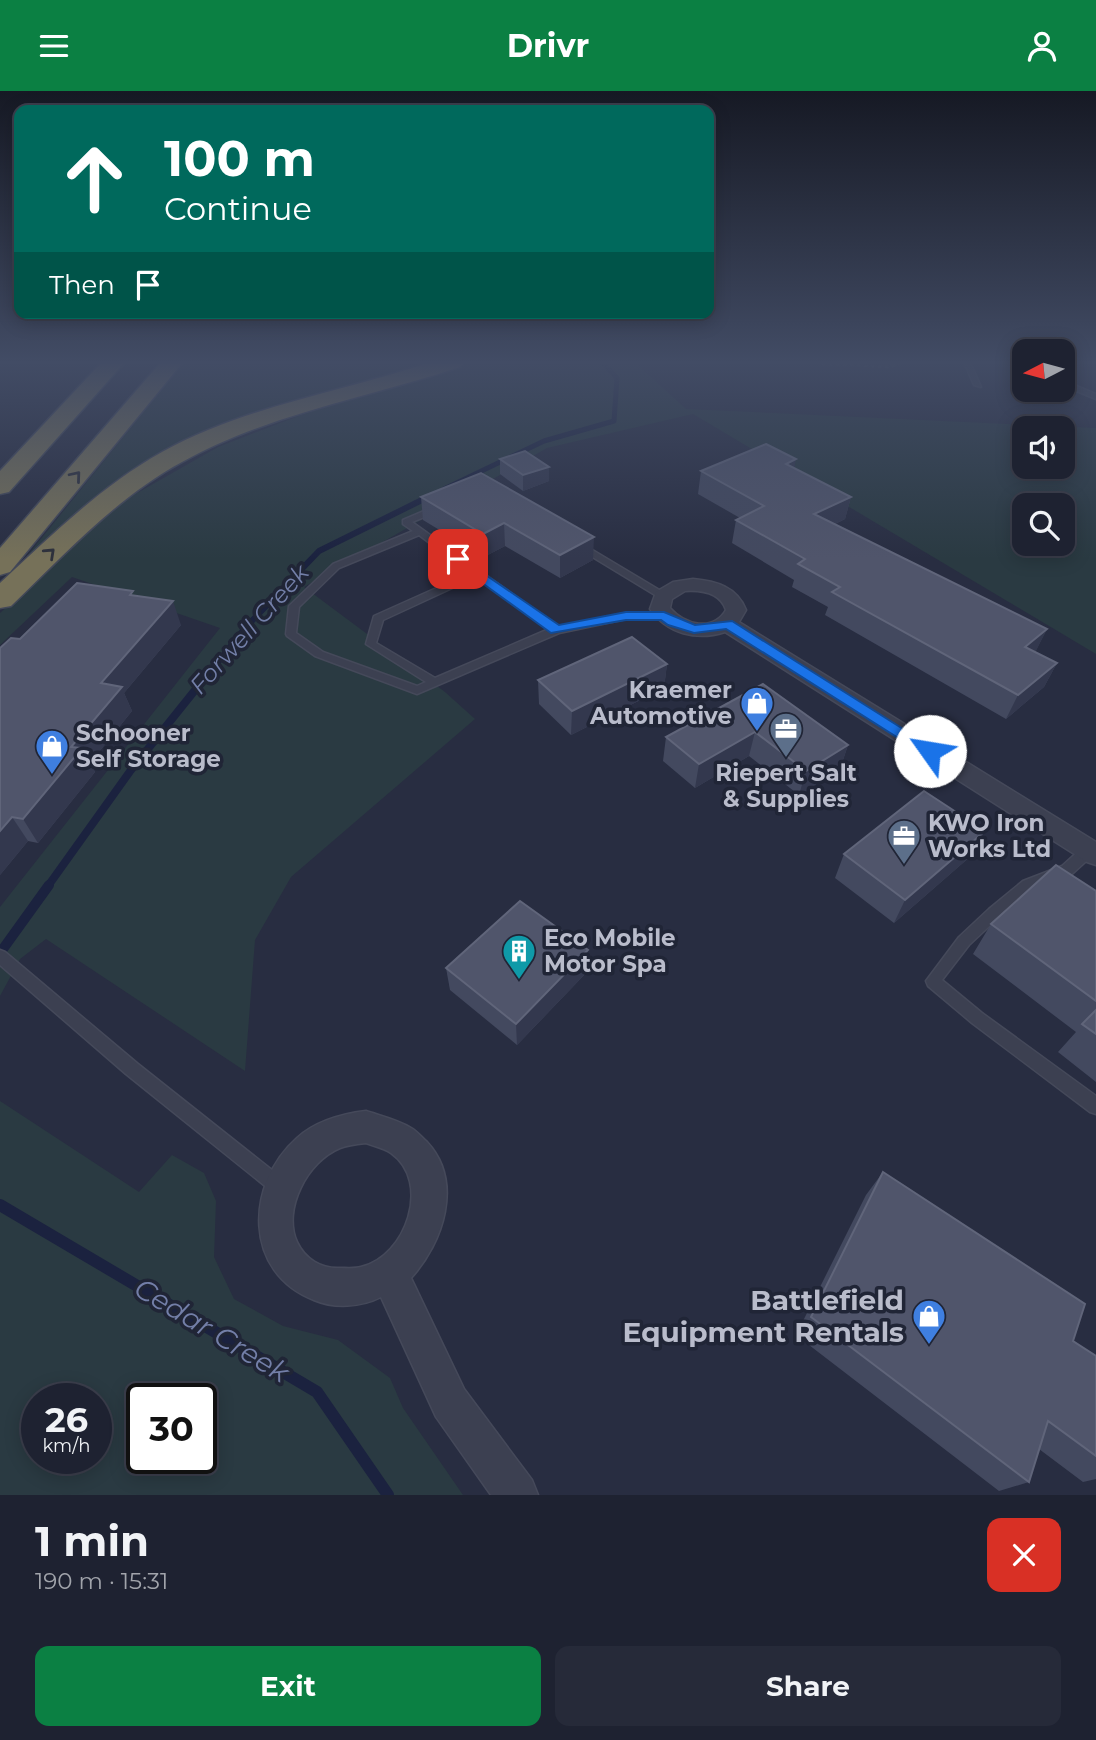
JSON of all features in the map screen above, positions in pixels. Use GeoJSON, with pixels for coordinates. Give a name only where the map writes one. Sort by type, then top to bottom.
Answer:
{"type":"FeatureCollection","features":[{"type":"Feature","properties":{"kind":"highway"},"geometry":{"type":"LineString","coordinates":[[0,486],[54,428]]}},
{"type":"Feature","properties":{"kind":"highway"},"geometry":{"type":"LineString","coordinates":[[0,566],[117,428]]}},
{"type":"Feature","properties":{"kind":"highway"},"geometry":{"type":"LineString","coordinates":[[0,599],[127,484],[199,443],[240,428]]}},
{"type":"Feature","properties":{"kind":"street"},"geometry":{"type":"LineString","coordinates":[[680,586],[706,586],[718,589],[734,602],[736,610],[727,624],[718,628],[694,629],[672,622],[664,616],[660,609],[663,596],[680,586]]}},
{"type":"Feature","properties":{"kind":"street"},"geometry":{"type":"LineString","coordinates":[[727,624],[1092,853]]}},
{"type":"Feature","properties":{"kind":"street"},"geometry":{"type":"LineString","coordinates":[[366,1127],[386,1131],[404,1139],[417,1153],[427,1171],[431,1192],[429,1214],[421,1237],[408,1257],[389,1273],[367,1285],[343,1289],[320,1285],[299,1274],[285,1257],[277,1236],[276,1212],[281,1188],[292,1168],[308,1151],[336,1134],[366,1127]]}},
{"type":"Feature","properties":{"kind":"street"},"geometry":{"type":"LineString","coordinates":[[389,1273],[450,1403],[517,1495]]}},
{"type":"Feature","properties":{"kind":"lane"},"geometry":{"type":"LineString","coordinates":[[451,502],[406,522],[556,630]]}},
{"type":"Feature","properties":{"kind":"lane"},"geometry":{"type":"LineString","coordinates":[[419,532],[336,566],[294,606],[291,634],[319,654],[417,690],[556,630],[626,616],[664,616]]}},
{"type":"Feature","properties":{"kind":"lane"},"geometry":{"type":"LineString","coordinates":[[568,538],[663,596]]}},
{"type":"Feature","properties":{"kind":"lane"},"geometry":{"type":"LineString","coordinates":[[433,683],[371,644],[378,618],[477,573]]}},
{"type":"Feature","properties":{"kind":"lane"},"geometry":{"type":"LineString","coordinates":[[1092,853],[1067,870],[1028,885],[964,940],[933,981],[977,1018],[1096,1106]]}},
{"type":"Feature","properties":{"kind":"lane"},"geometry":{"type":"LineString","coordinates":[[0,956],[132,1069],[281,1188]]}},
{"type":"Feature","properties":{"kind":"shaded area"},"geometry":{"type":"Polygon","coordinates":[[[131,428],[233,428],[201,438],[37,556],[27,556],[131,428]]]}},
{"type":"Feature","properties":{"kind":"shaded area"},"geometry":{"type":"Polygon","coordinates":[[[269,428],[635,428],[547,448],[304,587],[445,692],[475,719],[291,877],[255,940],[245,1071],[46,939],[20,959],[0,996],[0,907],[220,628],[72,577],[0,645],[0,613],[123,501],[218,447],[269,428]]]}},
{"type":"Feature","properties":{"kind":"shaded area"},"geometry":{"type":"Polygon","coordinates":[[[716,428],[1012,428],[1012,479],[1075,479],[1075,428],[1096,428],[1096,654],[716,428]]]}},
{"type":"Feature","properties":{"kind":"shaded area"},"geometry":{"type":"Polygon","coordinates":[[[0,1101],[139,1192],[172,1155],[204,1173],[216,1201],[214,1257],[234,1299],[283,1326],[338,1340],[390,1378],[403,1408],[463,1495],[0,1495],[0,1101]]]}},
{"type":"Feature","properties":{"kind":"building"},"geometry":{"type":"Polygon","coordinates":[[[766,444],[796,459],[786,464],[851,497],[814,514],[1047,629],[1025,647],[1057,663],[1018,695],[832,592],[840,587],[798,564],[805,559],[736,520],[764,506],[701,471],[766,444]]]}},
{"type":"Feature","properties":{"kind":"building"},"geometry":{"type":"Polygon","coordinates":[[[525,451],[549,467],[523,475],[500,459],[525,451]]]}},
{"type":"Feature","properties":{"kind":"building"},"geometry":{"type":"Polygon","coordinates":[[[481,473],[594,537],[560,555],[504,523],[483,534],[421,497],[481,473]]]}},
{"type":"Feature","properties":{"kind":"building"},"geometry":{"type":"Polygon","coordinates":[[[77,583],[133,591],[130,595],[173,601],[101,683],[122,687],[71,747],[82,748],[23,819],[12,817],[0,831],[0,648],[11,638],[20,639],[77,583]]]}},
{"type":"Feature","properties":{"kind":"building"},"geometry":{"type":"Polygon","coordinates":[[[632,637],[667,664],[572,711],[538,680],[632,637]]]}},
{"type":"Feature","properties":{"kind":"building"},"geometry":{"type":"Polygon","coordinates":[[[763,684],[848,745],[806,771],[755,732],[699,764],[666,737],[763,684]]]}},
{"type":"Feature","properties":{"kind":"building","name":"KWO Iron Works Ltd"},"geometry":{"type":"Polygon","coordinates":[[[924,791],[985,831],[905,900],[844,854],[924,791]]]}},
{"type":"Feature","properties":{"kind":"building"},"geometry":{"type":"Polygon","coordinates":[[[1056,865],[1096,891],[1096,1001],[991,924],[1056,865]]]}},
{"type":"Feature","properties":{"kind":"building","name":"Eco Mobile Motor Spa"},"geometry":{"type":"Polygon","coordinates":[[[520,901],[588,950],[516,1024],[446,968],[520,901]]]}},
{"type":"Feature","properties":{"kind":"building"},"geometry":{"type":"Polygon","coordinates":[[[1096,1010],[1096,1034],[1082,1024],[1096,1010]]]}},
{"type":"Feature","properties":{"kind":"building","name":"Battlefield Equipment Rentals"},"geometry":{"type":"Polygon","coordinates":[[[883,1172],[1085,1304],[1073,1341],[1096,1356],[1096,1456],[1048,1421],[1029,1482],[811,1317],[883,1172]]]}},
{"type":"Feature","properties":{"kind":"waterway","name":"Forwell Creek"},"geometry":{"type":"LineString","coordinates":[[444,489],[544,441],[591,428]]}},
{"type":"Feature","properties":{"kind":"waterway","name":"Forwell Creek"},"geometry":{"type":"LineString","coordinates":[[422,499],[429,496]]}},
{"type":"Feature","properties":{"kind":"waterway","name":"Forwell Creek"},"geometry":{"type":"LineString","coordinates":[[211,671],[245,628],[319,551],[426,498]]}},
{"type":"Feature","properties":{"kind":"waterway","name":"Forwell Creek"},"geometry":{"type":"LineString","coordinates":[[48,886],[131,770],[212,669]]}},
{"type":"Feature","properties":{"kind":"waterway","name":"Forwell Creek"},"geometry":{"type":"LineString","coordinates":[[0,953],[49,885]]}},
{"type":"Feature","properties":{"kind":"waterway","name":"Cedar Creek"},"geometry":{"type":"LineString","coordinates":[[0,1205],[317,1392],[388,1495]]}},
{"type":"Feature","properties":{"kind":"place","name":"Kraemer Automotive"},"geometry":{"type":"Point","coordinates":[757,733]}},
{"type":"Feature","properties":{"kind":"place","name":"Riepert Salt & Supplies"},"geometry":{"type":"Point","coordinates":[786,759]}},
{"type":"Feature","properties":{"kind":"place","name":"Schooner Self Storage"},"geometry":{"type":"Point","coordinates":[52,776]}},
{"type":"Feature","properties":{"kind":"place","name":"KWO Iron Works Ltd"},"geometry":{"type":"Point","coordinates":[904,866]}},
{"type":"Feature","properties":{"kind":"place","name":"Eco Mobile Motor Spa"},"geometry":{"type":"Point","coordinates":[519,981]}},
{"type":"Feature","properties":{"kind":"place","name":"Battlefield Equipment Rentals"},"geometry":{"type":"Point","coordinates":[929,1346]}},
{"type":"Feature","properties":{"kind":"route"},"geometry":{"type":"LineString","coordinates":[[458,559],[556,630],[626,616],[664,616],[682,627],[706,630],[727,624],[930,751]]}}]}
